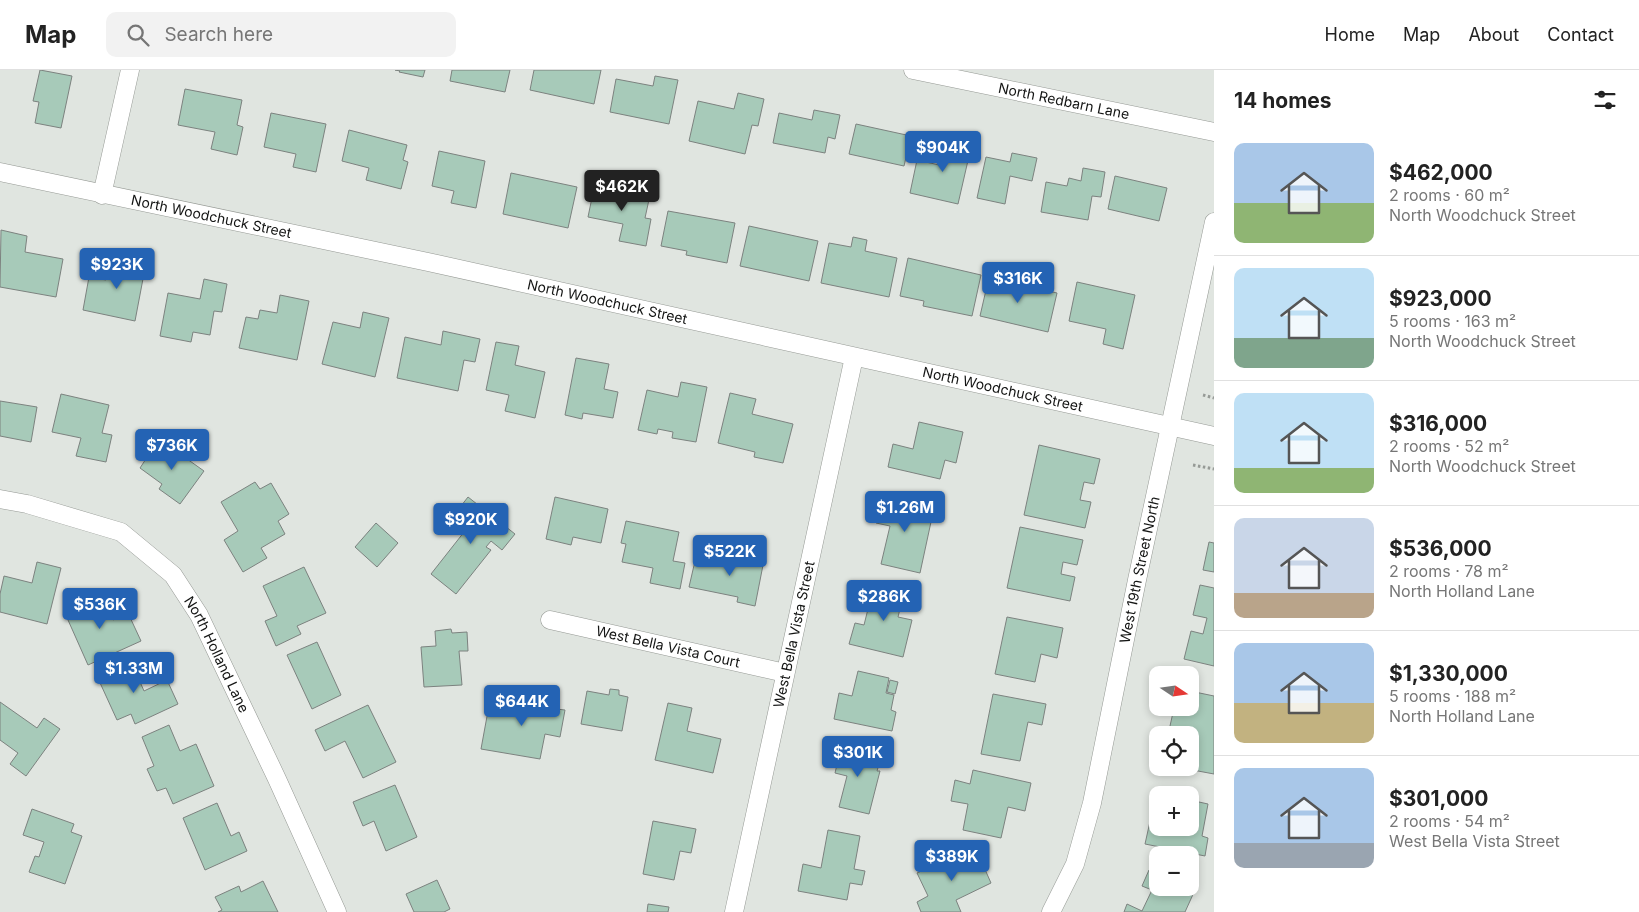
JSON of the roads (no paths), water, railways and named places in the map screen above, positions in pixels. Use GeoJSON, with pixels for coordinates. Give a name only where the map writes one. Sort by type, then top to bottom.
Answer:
{"type":"FeatureCollection","features":[{"type":"Feature","properties":{"kind":"street"},"geometry":{"type":"LineString","coordinates":[[102,195],[130,70]]}},
{"type":"Feature","properties":{"kind":"street","name":"North Redbarn Lane"},"geometry":{"type":"LineString","coordinates":[[913,70],[1214,132]]}},
{"type":"Feature","properties":{"kind":"street","name":"North Woodchuck Street"},"geometry":{"type":"LineString","coordinates":[[0,172],[102,195],[428,262],[1214,436]]}},
{"type":"Feature","properties":{"kind":"street","name":"West 19th Street North"},"geometry":{"type":"LineString","coordinates":[[1051,912],[1075,864],[1092,803],[1137,580],[1214,222]]}},
{"type":"Feature","properties":{"kind":"street","name":"West Bella Vista Street"},"geometry":{"type":"LineString","coordinates":[[734,912],[854,356]]}},
{"type":"Feature","properties":{"kind":"street","name":"North Holland Lane"},"geometry":{"type":"LineString","coordinates":[[0,499],[27,504],[121,532],[173,576],[199,615],[277,779],[337,912]]}},
{"type":"Feature","properties":{"kind":"street","name":"West Bella Vista Court"},"geometry":{"type":"LineString","coordinates":[[550,620],[785,673]]}}]}
